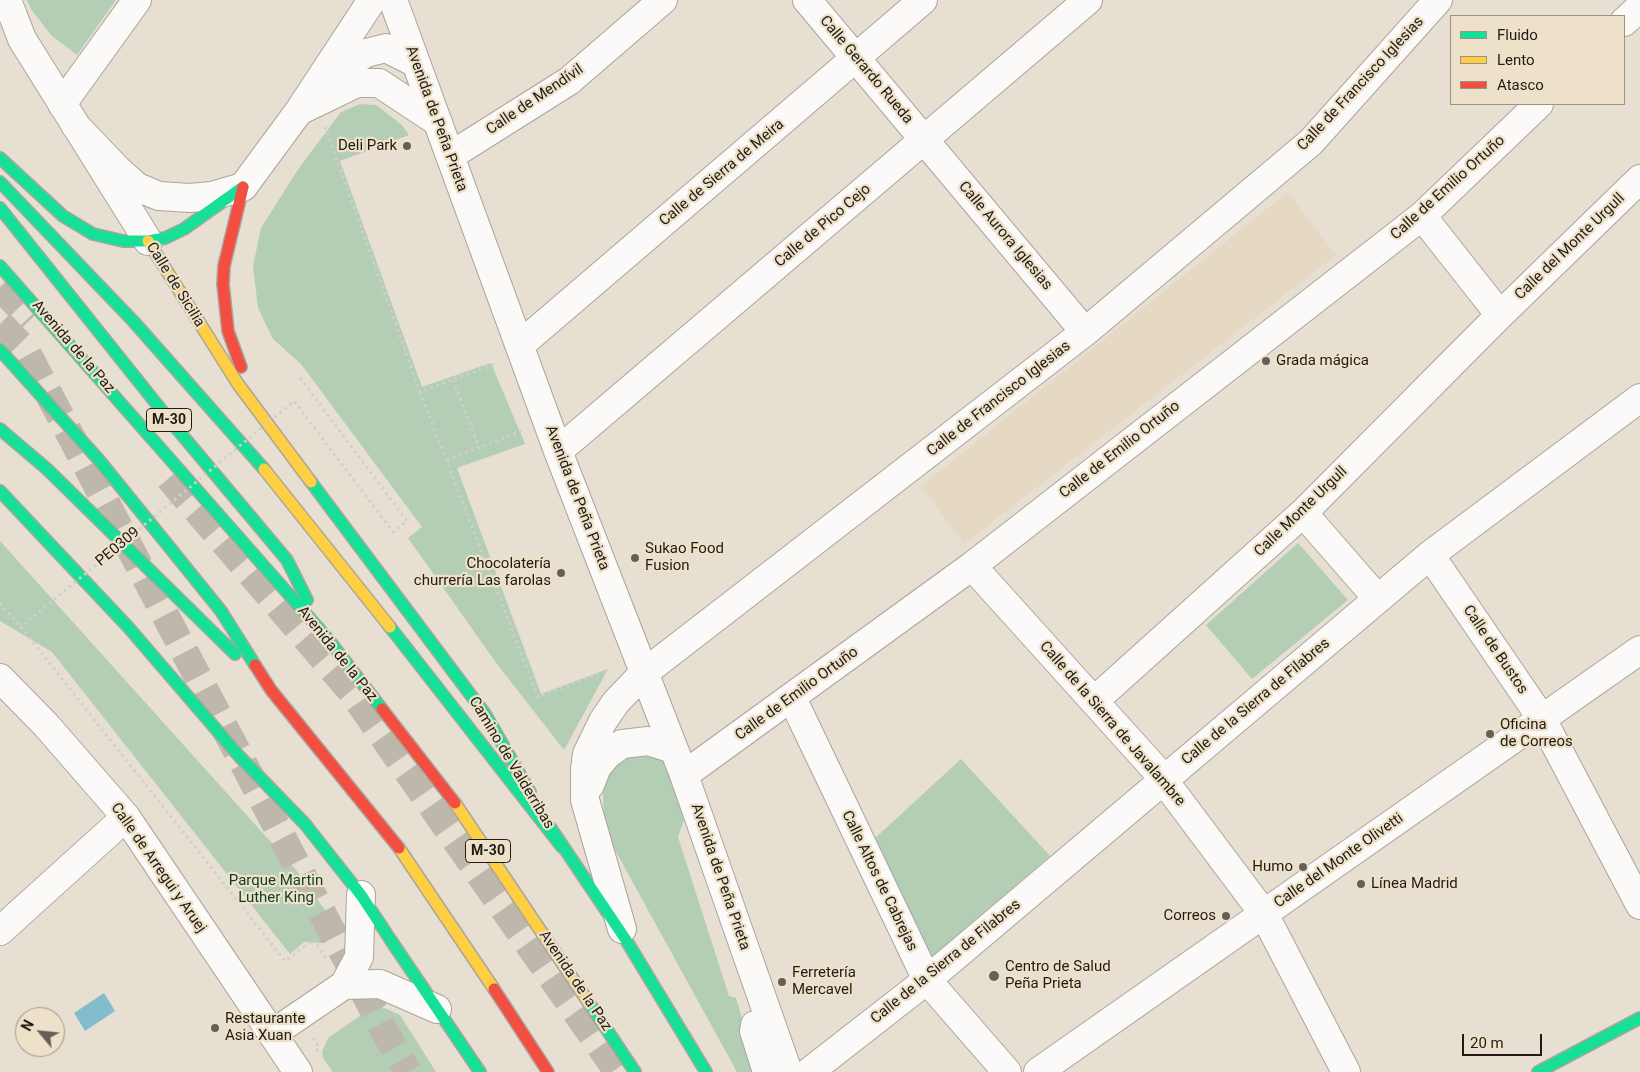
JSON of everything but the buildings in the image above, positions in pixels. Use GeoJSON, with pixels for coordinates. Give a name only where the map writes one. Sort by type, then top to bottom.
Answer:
{"type":"FeatureCollection","features":[{"type":"Feature","properties":{"kind":"main road"},"geometry":{"type":"LineString","coordinates":[[0,158],[62,216],[79,227],[116,240],[148,241],[165,238],[184,229],[242,187]]}},
{"type":"Feature","properties":{"kind":"main road"},"geometry":{"type":"LineString","coordinates":[[0,182],[134,322],[280,488],[562,847]]}},
{"type":"Feature","properties":{"kind":"main road"},"geometry":{"type":"LineString","coordinates":[[242,187],[224,266],[225,314],[237,360],[282,441]]}},
{"type":"Feature","properties":{"kind":"main road","name":"M-30"},"geometry":{"type":"LineString","coordinates":[[0,208],[167,417],[287,560],[328,639]]}},
{"type":"Feature","properties":{"kind":"main road","name":"Calle de Sicilia"},"geometry":{"type":"LineString","coordinates":[[148,241],[238,384],[282,441]]}},
{"type":"Feature","properties":{"kind":"main road","name":"Avenida de la Paz"},"geometry":{"type":"LineString","coordinates":[[0,266],[328,639],[465,817],[635,1072]]}},
{"type":"Feature","properties":{"kind":"main road"},"geometry":{"type":"LineString","coordinates":[[0,350],[99,460],[220,611],[271,690]]}},
{"type":"Feature","properties":{"kind":"main road"},"geometry":{"type":"LineString","coordinates":[[0,429],[47,469],[271,690],[408,858],[548,1072]]}},
{"type":"Feature","properties":{"kind":"main road","name":"Camino de Valderribas"},"geometry":{"type":"LineString","coordinates":[[282,441],[485,714],[562,847],[626,940],[706,1072]]}},
{"type":"Feature","properties":{"kind":"main road"},"geometry":{"type":"LineString","coordinates":[[0,491],[129,628],[239,756],[305,824],[361,896],[480,1072]]}},
{"type":"Feature","properties":{"kind":"main road"},"geometry":{"type":"LineString","coordinates":[[1538,1072],[1640,1018]]}},
{"type":"Feature","properties":{"kind":"street","name":"Calle de Sicilia"},"geometry":{"type":"LineString","coordinates":[[7,0],[22,39],[148,241]]}},
{"type":"Feature","properties":{"kind":"street"},"geometry":{"type":"LineString","coordinates":[[68,114],[137,0]]}},
{"type":"Feature","properties":{"kind":"street"},"geometry":{"type":"LineString","coordinates":[[242,187],[299,111],[372,0]]}},
{"type":"Feature","properties":{"kind":"street","name":"Avenida de Peña Prieta"},"geometry":{"type":"LineString","coordinates":[[393,0],[450,156],[511,353],[558,451],[684,775],[788,1072]]}},
{"type":"Feature","properties":{"kind":"street","name":"Calle de Mendívil"},"geometry":{"type":"LineString","coordinates":[[450,156],[569,81],[663,0]]}},
{"type":"Feature","properties":{"kind":"street","name":"Calle Gerardo Rueda"},"geometry":{"type":"LineString","coordinates":[[807,0],[925,139]]}},
{"type":"Feature","properties":{"kind":"street","name":"Calle de Sierra de Meira"},"geometry":{"type":"LineString","coordinates":[[511,353],[923,0]]}},
{"type":"Feature","properties":{"kind":"street","name":"Calle de Pico Cejo"},"geometry":{"type":"LineString","coordinates":[[558,451],[1088,0]]}},
{"type":"Feature","properties":{"kind":"street","name":"Calle de Francisco Iglesias"},"geometry":{"type":"LineString","coordinates":[[626,940],[585,800],[585,770],[592,744],[603,721],[616,702],[644,673],[1085,332],[1311,142],[1438,0]]}},
{"type":"Feature","properties":{"kind":"street"},"geometry":{"type":"LineString","coordinates":[[1625,21],[1640,6]]}},
{"type":"Feature","properties":{"kind":"street"},"geometry":{"type":"LineString","coordinates":[[299,111],[333,74],[366,53],[386,48],[416,63]]}},
{"type":"Feature","properties":{"kind":"street"},"geometry":{"type":"LineString","coordinates":[[299,111],[358,83],[379,83],[438,122]]}},
{"type":"Feature","properties":{"kind":"street","name":"Calle de Emilio Ortuño"},"geometry":{"type":"LineString","coordinates":[[684,775],[972,566],[1422,216],[1538,105]]}},
{"type":"Feature","properties":{"kind":"street","name":"Calle de Sicilia"},"geometry":{"type":"LineString","coordinates":[[68,114],[124,176],[137,187],[159,196],[197,198],[242,187]]}},
{"type":"Feature","properties":{"kind":"street","name":"Calle Aurora Iglesias"},"geometry":{"type":"LineString","coordinates":[[925,139],[1085,332]]}},
{"type":"Feature","properties":{"kind":"street","name":"Calle del Monte Urgull"},"geometry":{"type":"LineString","coordinates":[[1500,315],[1640,179]]}},
{"type":"Feature","properties":{"kind":"street"},"geometry":{"type":"LineString","coordinates":[[1422,216],[1500,315]]}},
{"type":"Feature","properties":{"kind":"street","name":"Calle Monte Urgull"},"geometry":{"type":"LineString","coordinates":[[1094,701],[1303,513],[1500,315]]}},
{"type":"Feature","properties":{"kind":"street","name":"Calle de la Sierra de Filabres"},"geometry":{"type":"LineString","coordinates":[[810,1072],[927,980],[1430,555],[1640,398]]}},
{"type":"Feature","properties":{"kind":"street"},"geometry":{"type":"LineString","coordinates":[[1303,513],[1378,599]]}},
{"type":"Feature","properties":{"kind":"street","name":"Calle de Bustos"},"geometry":{"type":"LineString","coordinates":[[1430,555],[1542,719],[1640,905]]}},
{"type":"Feature","properties":{"kind":"street","name":"Calle de la Sierra de Javalambre"},"geometry":{"type":"LineString","coordinates":[[972,566],[1164,780],[1264,914],[1346,1072]]}},
{"type":"Feature","properties":{"kind":"street","name":"Calle del Monte Olivetti"},"geometry":{"type":"LineString","coordinates":[[1038,1072],[1640,650]]}},
{"type":"Feature","properties":{"kind":"street","name":"Calle de Arregui y Aruej"},"geometry":{"type":"LineString","coordinates":[[0,678],[46,725],[126,817],[298,1072]]}},
{"type":"Feature","properties":{"kind":"street","name":"Calle Altos de Cabrejas"},"geometry":{"type":"LineString","coordinates":[[792,698],[927,980],[1007,1072]]}},
{"type":"Feature","properties":{"kind":"street"},"geometry":{"type":"LineString","coordinates":[[585,800],[597,767],[608,754],[622,744],[648,742],[673,749]]}},
{"type":"Feature","properties":{"kind":"street"},"geometry":{"type":"LineString","coordinates":[[0,931],[126,817]]}},
{"type":"Feature","properties":{"kind":"street"},"geometry":{"type":"LineString","coordinates":[[272,1034],[344,985],[359,958],[361,896]]}},
{"type":"Feature","properties":{"kind":"street"},"geometry":{"type":"LineString","coordinates":[[344,985],[380,984],[437,1008]]}},
{"type":"Feature","properties":{"kind":"street"},"geometry":{"type":"LineString","coordinates":[[761,997],[754,1031],[767,1072]]}},
{"type":"Feature","properties":{"kind":"path"},"geometry":{"type":"LineString","coordinates":[[324,126],[420,392],[538,697],[612,669]]}},
{"type":"Feature","properties":{"kind":"path"},"geometry":{"type":"LineString","coordinates":[[420,392],[453,380],[511,353]]}},
{"type":"Feature","properties":{"kind":"path","name":"PE0309"},"geometry":{"type":"LineString","coordinates":[[21,627],[294,402],[393,532],[407,521],[300,378]]}},
{"type":"Feature","properties":{"kind":"path"},"geometry":{"type":"LineString","coordinates":[[453,380],[479,447]]}},
{"type":"Feature","properties":{"kind":"path"},"geometry":{"type":"LineString","coordinates":[[446,460],[525,429]]}},
{"type":"Feature","properties":{"kind":"path"},"geometry":{"type":"LineString","coordinates":[[0,603],[285,961],[314,939]]}},
{"type":"Feature","properties":{"kind":"shaded area"},"geometry":{"type":"Polygon","coordinates":[[[1288,192],[1336,255],[964,544],[921,486],[1288,192]]]}},
{"type":"Feature","properties":{"kind":"green space"},"geometry":{"type":"Polygon","coordinates":[[[27,0],[116,0],[77,55],[51,35],[31,9],[27,0]]]}},
{"type":"Feature","properties":{"kind":"green space"},"geometry":{"type":"Polygon","coordinates":[[[360,104],[376,105],[402,125],[409,135],[340,161],[422,387],[491,363],[525,444],[457,468],[541,694],[608,669],[564,750],[497,664],[408,538],[422,527],[301,364],[273,339],[258,308],[253,266],[261,228],[299,168],[341,112],[360,104]]]}},
{"type":"Feature","properties":{"kind":"green space","name":"Parque Martin Luther King"},"geometry":{"type":"Polygon","coordinates":[[[0,541],[296,870],[341,932],[324,943],[304,942],[290,954],[52,652],[0,621],[0,541]]]}},
{"type":"Feature","properties":{"kind":"green space"},"geometry":{"type":"Polygon","coordinates":[[[1298,543],[1348,600],[1252,679],[1206,625],[1298,543]]]}},
{"type":"Feature","properties":{"kind":"green space"},"geometry":{"type":"Polygon","coordinates":[[[638,749],[660,757],[672,771],[686,814],[678,837],[729,996],[736,998],[758,1072],[737,1072],[615,850],[604,821],[603,793],[609,768],[638,749]]]}},
{"type":"Feature","properties":{"kind":"green space"},"geometry":{"type":"Polygon","coordinates":[[[961,759],[1050,856],[927,961],[872,841],[961,759]]]}},
{"type":"Feature","properties":{"kind":"green space"},"geometry":{"type":"Polygon","coordinates":[[[382,1007],[400,1015],[436,1072],[333,1072],[323,1058],[322,1052],[328,1038],[370,1009],[382,1007]]]}},
{"type":"Feature","properties":{"kind":"water"},"geometry":{"type":"Polygon","coordinates":[[[104,993],[115,1011],[85,1031],[74,1013],[104,993]]]}},
{"type":"Feature","properties":{"kind":"tunnel"},"geometry":{"type":"LineString","coordinates":[[0,287],[31,319]]}},
{"type":"Feature","properties":{"kind":"tunnel"},"geometry":{"type":"LineString","coordinates":[[0,324],[25,349],[386,1034],[408,1072]]}},
{"type":"Feature","properties":{"kind":"tunnel"},"geometry":{"type":"LineString","coordinates":[[169,478],[351,691],[618,1072]]}},
{"type":"Feature","properties":{"kind":"traffic: fast"},"geometry":{"type":"LineString","coordinates":[[0,158],[63,216],[93,234],[123,241],[148,241],[165,238],[184,229],[243,187]]}},
{"type":"Feature","properties":{"kind":"traffic: fast"},"geometry":{"type":"LineString","coordinates":[[0,182],[134,322],[264,469]]}},
{"type":"Feature","properties":{"kind":"traffic: fast"},"geometry":{"type":"LineString","coordinates":[[0,208],[167,417],[287,560],[307,600]]}},
{"type":"Feature","properties":{"kind":"traffic: fast"},"geometry":{"type":"LineString","coordinates":[[0,266],[328,639],[382,709]]}},
{"type":"Feature","properties":{"kind":"traffic: fast"},"geometry":{"type":"LineString","coordinates":[[0,350],[99,460],[221,611],[255,665]]}},
{"type":"Feature","properties":{"kind":"traffic: fast"},"geometry":{"type":"LineString","coordinates":[[0,429],[47,469],[235,654]]}},
{"type":"Feature","properties":{"kind":"traffic: fast"},"geometry":{"type":"LineString","coordinates":[[311,482],[485,714],[530,792]]}},
{"type":"Feature","properties":{"kind":"traffic: fast"},"geometry":{"type":"LineString","coordinates":[[0,491],[129,628],[239,756],[305,824],[361,895],[392,942]]}},
{"type":"Feature","properties":{"kind":"traffic: fast"},"geometry":{"type":"LineString","coordinates":[[390,627],[562,847]]}},
{"type":"Feature","properties":{"kind":"traffic: fast"},"geometry":{"type":"LineString","coordinates":[[550,827],[626,940],[706,1072]]}},
{"type":"Feature","properties":{"kind":"traffic: fast"},"geometry":{"type":"LineString","coordinates":[[392,942],[480,1072]]}},
{"type":"Feature","properties":{"kind":"traffic: fast"},"geometry":{"type":"LineString","coordinates":[[589,1003],[635,1072]]}},
{"type":"Feature","properties":{"kind":"traffic: fast"},"geometry":{"type":"LineString","coordinates":[[1538,1072],[1640,1018]]}},
{"type":"Feature","properties":{"kind":"traffic: slow"},"geometry":{"type":"LineString","coordinates":[[148,241],[238,384],[311,482]]}},
{"type":"Feature","properties":{"kind":"traffic: slow"},"geometry":{"type":"LineString","coordinates":[[264,469],[390,627]]}},
{"type":"Feature","properties":{"kind":"traffic: slow"},"geometry":{"type":"LineString","coordinates":[[455,803],[589,1003]]}},
{"type":"Feature","properties":{"kind":"traffic: slow"},"geometry":{"type":"LineString","coordinates":[[399,848],[494,989]]}},
{"type":"Feature","properties":{"kind":"traffic: jam"},"geometry":{"type":"LineString","coordinates":[[241,367],[228,331],[223,284],[224,266],[243,187]]}},
{"type":"Feature","properties":{"kind":"traffic: jam"},"geometry":{"type":"LineString","coordinates":[[255,665],[271,690],[399,848]]}},
{"type":"Feature","properties":{"kind":"traffic: jam"},"geometry":{"type":"LineString","coordinates":[[382,709],[455,803]]}},
{"type":"Feature","properties":{"kind":"traffic: jam"},"geometry":{"type":"LineString","coordinates":[[494,989],[548,1072]]}},
{"type":"Feature","properties":{"kind":"place","name":"Deli Park"},"geometry":{"type":"Point","coordinates":[407,146]}},
{"type":"Feature","properties":{"kind":"place","name":"Grada mágica"},"geometry":{"type":"Point","coordinates":[1266,361]}},
{"type":"Feature","properties":{"kind":"place","name":"Sukao Food Fusion"},"geometry":{"type":"Point","coordinates":[635,558]}},
{"type":"Feature","properties":{"kind":"place","name":"Chocolatería churrería Las farolas"},"geometry":{"type":"Point","coordinates":[561,573]}},
{"type":"Feature","properties":{"kind":"place","name":"Oficina de Correos"},"geometry":{"type":"Point","coordinates":[1490,734]}},
{"type":"Feature","properties":{"kind":"place","name":"Humo"},"geometry":{"type":"Point","coordinates":[1303,867]}},
{"type":"Feature","properties":{"kind":"place","name":"Línea Madrid"},"geometry":{"type":"Point","coordinates":[1361,884]}},
{"type":"Feature","properties":{"kind":"place","name":"Correos"},"geometry":{"type":"Point","coordinates":[1226,916]}},
{"type":"Feature","properties":{"kind":"place","name":"Centro de Salud Peña Prieta"},"geometry":{"type":"Point","coordinates":[994,976]}},
{"type":"Feature","properties":{"kind":"place","name":"Ferretería Mercavel"},"geometry":{"type":"Point","coordinates":[782,982]}},
{"type":"Feature","properties":{"kind":"place","name":"Restaurante Asia Xuan"},"geometry":{"type":"Point","coordinates":[215,1028]}}]}
